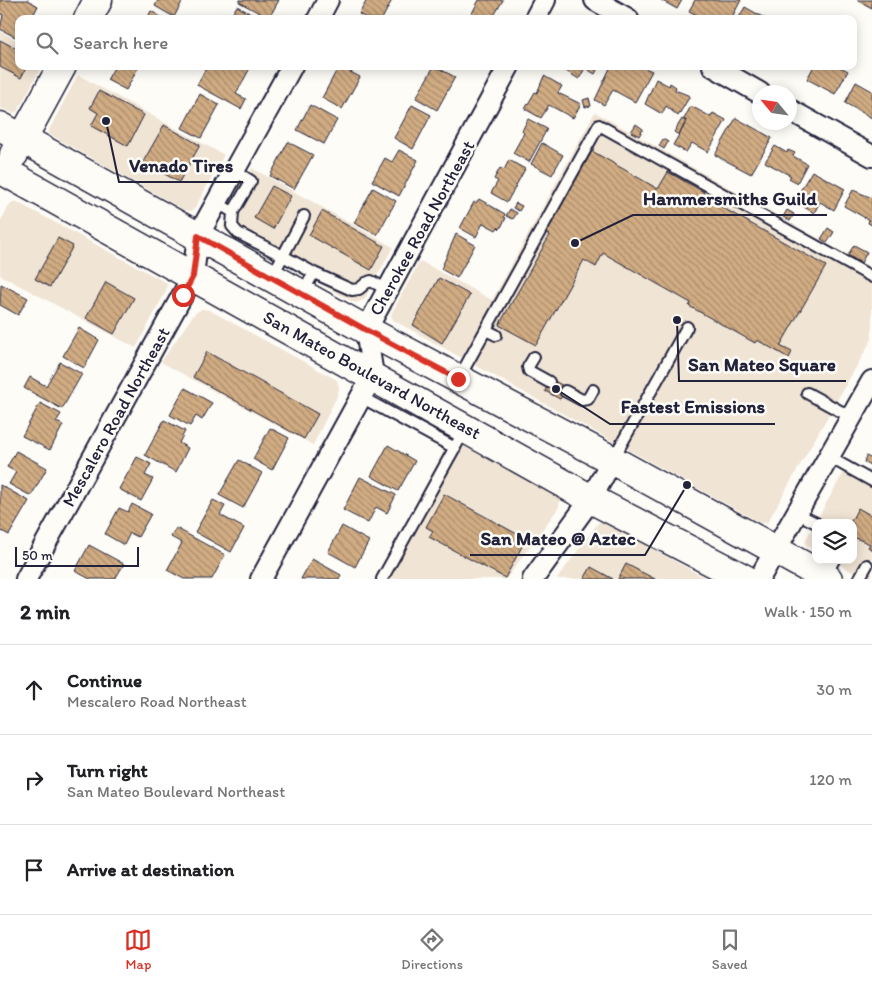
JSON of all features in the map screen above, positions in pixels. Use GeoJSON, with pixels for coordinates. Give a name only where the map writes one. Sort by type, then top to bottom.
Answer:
{"type":"FeatureCollection","features":[{"type":"Feature","properties":{"kind":"main road"},"geometry":{"type":"LineString","coordinates":[[90,15],[98,0]]}},
{"type":"Feature","properties":{"kind":"main road"},"geometry":{"type":"LineString","coordinates":[[2,173],[11,132],[59,70]]}},
{"type":"Feature","properties":{"kind":"main road","name":"San Mateo Boulevard Northeast"},"geometry":{"type":"LineString","coordinates":[[11,132],[198,236],[277,266],[307,284],[366,330],[612,460],[775,551],[829,572]]}},
{"type":"Feature","properties":{"kind":"main road","name":"San Mateo Boulevard Northeast"},"geometry":{"type":"LineString","coordinates":[[2,173],[193,276],[367,386],[460,438],[591,499],[745,579]]}},
{"type":"Feature","properties":{"kind":"street"},"geometry":{"type":"LineString","coordinates":[[320,15],[328,0]]}},
{"type":"Feature","properties":{"kind":"street"},"geometry":{"type":"LineString","coordinates":[[537,15],[546,0]]}},
{"type":"Feature","properties":{"kind":"street"},"geometry":{"type":"LineString","coordinates":[[595,0],[621,15]]}},
{"type":"Feature","properties":{"kind":"street","name":"Mescalero Road Northeast"},"geometry":{"type":"LineString","coordinates":[[26,579],[193,276],[198,236],[225,208],[234,170],[290,70]]}},
{"type":"Feature","properties":{"kind":"street","name":"Cherokee Road Northeast"},"geometry":{"type":"LineString","coordinates":[[367,386],[366,330],[508,70]]}},
{"type":"Feature","properties":{"kind":"street"},"geometry":{"type":"LineString","coordinates":[[719,70],[752,88]]}},
{"type":"Feature","properties":{"kind":"street"},"geometry":{"type":"LineString","coordinates":[[797,114],[872,156]]}},
{"type":"Feature","properties":{"kind":"street"},"geometry":{"type":"LineString","coordinates":[[759,579],[872,381]]}},
{"type":"Feature","properties":{"kind":"street"},"geometry":{"type":"LineString","coordinates":[[261,579],[367,386]]}},
{"type":"Feature","properties":{"kind":"street"},"geometry":{"type":"LineString","coordinates":[[533,579],[591,499],[612,460]]}},
{"type":"Feature","properties":{"kind":"lane"},"geometry":{"type":"LineString","coordinates":[[458,379],[599,125],[871,280]]}},
{"type":"Feature","properties":{"kind":"lane"},"geometry":{"type":"LineString","coordinates":[[225,208],[232,226],[238,233],[277,266],[304,216]]}},
{"type":"Feature","properties":{"kind":"lane"},"geometry":{"type":"LineString","coordinates":[[307,284],[352,290],[359,289],[371,281],[388,290]]}},
{"type":"Feature","properties":{"kind":"lane"},"geometry":{"type":"LineString","coordinates":[[612,460],[687,327]]}},
{"type":"Feature","properties":{"kind":"lane"},"geometry":{"type":"LineString","coordinates":[[486,330],[496,335]]}},
{"type":"Feature","properties":{"kind":"lane"},"geometry":{"type":"LineString","coordinates":[[534,357],[528,367],[529,371],[549,382]]}},
{"type":"Feature","properties":{"kind":"lane"},"geometry":{"type":"LineString","coordinates":[[565,391],[582,400],[588,399],[593,390]]}},
{"type":"Feature","properties":{"kind":"lane"},"geometry":{"type":"LineString","coordinates":[[807,393],[851,417]]}},
{"type":"Feature","properties":{"kind":"lane"},"geometry":{"type":"LineString","coordinates":[[382,579],[460,438]]}},
{"type":"Feature","properties":{"kind":"lane"},"geometry":{"type":"LineString","coordinates":[[828,457],[865,480]]}},
{"type":"Feature","properties":{"kind":"lane"},"geometry":{"type":"LineString","coordinates":[[796,513],[812,521]]}},
{"type":"Feature","properties":{"kind":"lane"},"geometry":{"type":"LineString","coordinates":[[859,579],[867,565]]}},
{"type":"Feature","properties":{"kind":"shaded area"},"geometry":{"type":"Polygon","coordinates":[[[0,31],[15,40],[15,70],[40,70],[17,112],[13,113],[0,108],[0,31]]]}},
{"type":"Feature","properties":{"kind":"shaded area"},"geometry":{"type":"Polygon","coordinates":[[[78,75],[224,155],[195,208],[191,211],[184,210],[49,134],[49,130],[78,75]]]}},
{"type":"Feature","properties":{"kind":"shaded area"},"geometry":{"type":"Polygon","coordinates":[[[595,112],[872,269],[872,339],[767,523],[761,523],[393,320],[391,314],[420,261],[492,300],[595,112]]]}},
{"type":"Feature","properties":{"kind":"shaded area"},"geometry":{"type":"Polygon","coordinates":[[[252,168],[393,247],[364,300],[355,303],[226,231],[223,227],[252,168]]]}},
{"type":"Feature","properties":{"kind":"shaded area"},"geometry":{"type":"Polygon","coordinates":[[[15,201],[167,283],[166,291],[136,348],[0,275],[0,222],[10,204],[15,201]]]}},
{"type":"Feature","properties":{"kind":"shaded area"},"geometry":{"type":"Polygon","coordinates":[[[202,309],[209,310],[337,380],[339,388],[337,396],[313,445],[161,362],[194,314],[202,309]]]}},
{"type":"Feature","properties":{"kind":"shaded area"},"geometry":{"type":"Polygon","coordinates":[[[461,444],[560,497],[559,507],[506,579],[375,579],[443,452],[454,457],[461,444]]]}},
{"type":"Feature","properties":{"kind":"shaded area"},"geometry":{"type":"Polygon","coordinates":[[[845,470],[872,485],[872,579],[865,579],[838,564],[857,564],[857,519],[817,519],[845,470]]]}},
{"type":"Feature","properties":{"kind":"shaded area"},"geometry":{"type":"Polygon","coordinates":[[[602,521],[707,579],[557,579],[598,523],[602,521]]]}},
{"type":"Feature","properties":{"kind":"shaded area"},"geometry":{"type":"Polygon","coordinates":[[[812,528],[812,549],[805,544],[812,528]]]}},
{"type":"Feature","properties":{"kind":"building"},"geometry":{"type":"Polygon","coordinates":[[[0,0],[28,0],[38,6],[33,15],[15,15],[15,37],[0,29],[3,15],[0,13],[0,0]]]}},
{"type":"Feature","properties":{"kind":"building"},"geometry":{"type":"Polygon","coordinates":[[[158,0],[183,0],[175,15],[171,15],[155,6],[158,0]]]}},
{"type":"Feature","properties":{"kind":"building"},"geometry":{"type":"Polygon","coordinates":[[[240,0],[279,0],[271,15],[263,15],[239,2],[240,0]]]}},
{"type":"Feature","properties":{"kind":"building"},"geometry":{"type":"Polygon","coordinates":[[[367,0],[392,0],[384,15],[359,14],[367,0]]]}},
{"type":"Feature","properties":{"kind":"building"},"geometry":{"type":"Polygon","coordinates":[[[479,0],[503,0],[494,15],[471,15],[479,0]]]}},
{"type":"Feature","properties":{"kind":"building"},"geometry":{"type":"Polygon","coordinates":[[[661,0],[682,0],[677,9],[661,0]]]}},
{"type":"Feature","properties":{"kind":"building"},"geometry":{"type":"Polygon","coordinates":[[[695,0],[741,0],[733,15],[696,15],[689,11],[695,0]]]}},
{"type":"Feature","properties":{"kind":"building"},"geometry":{"type":"Polygon","coordinates":[[[857,0],[872,0],[872,8],[857,0]]]}},
{"type":"Feature","properties":{"kind":"building"},"geometry":{"type":"Polygon","coordinates":[[[237,6],[253,15],[231,15],[237,6]]]}},
{"type":"Feature","properties":{"kind":"building"},"geometry":{"type":"Polygon","coordinates":[[[745,7],[759,15],[740,15],[745,7]]]}},
{"type":"Feature","properties":{"kind":"building"},"geometry":{"type":"Polygon","coordinates":[[[151,11],[158,15],[149,15],[151,11]]]}},
{"type":"Feature","properties":{"kind":"building"},"geometry":{"type":"Polygon","coordinates":[[[0,40],[15,48],[15,70],[25,70],[21,78],[0,67],[0,40]]]}},
{"type":"Feature","properties":{"kind":"building"},"geometry":{"type":"Polygon","coordinates":[[[113,70],[137,70],[126,90],[107,80],[113,70]]]}},
{"type":"Feature","properties":{"kind":"building"},"geometry":{"type":"Polygon","coordinates":[[[205,70],[249,70],[236,94],[246,99],[241,109],[197,85],[205,70]]]}},
{"type":"Feature","properties":{"kind":"building"},"geometry":{"type":"Polygon","coordinates":[[[337,70],[347,70],[360,77],[342,109],[322,98],[337,70]]]}},
{"type":"Feature","properties":{"kind":"building"},"geometry":{"type":"Polygon","coordinates":[[[432,70],[442,70],[455,77],[437,110],[416,98],[432,70]]]}},
{"type":"Feature","properties":{"kind":"building"},"geometry":{"type":"Polygon","coordinates":[[[567,70],[584,70],[579,79],[567,70]]]}},
{"type":"Feature","properties":{"kind":"building"},"geometry":{"type":"Polygon","coordinates":[[[588,70],[597,70],[595,74],[588,70]]]}},
{"type":"Feature","properties":{"kind":"building"},"geometry":{"type":"Polygon","coordinates":[[[609,70],[652,71],[635,102],[613,90],[604,105],[595,100],[609,70]]]}},
{"type":"Feature","properties":{"kind":"building"},"geometry":{"type":"Polygon","coordinates":[[[812,70],[848,71],[835,94],[807,79],[812,70]]]}},
{"type":"Feature","properties":{"kind":"building"},"geometry":{"type":"Polygon","coordinates":[[[544,76],[562,86],[558,93],[581,104],[573,118],[549,105],[541,118],[525,109],[535,92],[537,93],[544,76]]]}},
{"type":"Feature","properties":{"kind":"building"},"geometry":{"type":"Polygon","coordinates":[[[656,79],[669,86],[670,83],[676,87],[675,90],[690,96],[678,116],[666,106],[662,114],[645,104],[656,79]]]}},
{"type":"Feature","properties":{"kind":"building"},"geometry":{"type":"Polygon","coordinates":[[[856,82],[872,91],[872,118],[845,103],[856,82]]]}},
{"type":"Feature","properties":{"kind":"building"},"geometry":{"type":"Polygon","coordinates":[[[99,91],[144,115],[128,146],[91,126],[98,113],[90,108],[99,91]]]}},
{"type":"Feature","properties":{"kind":"building"},"geometry":{"type":"Polygon","coordinates":[[[200,94],[219,105],[201,138],[182,128],[200,94]]]}},
{"type":"Feature","properties":{"kind":"building"},"geometry":{"type":"Polygon","coordinates":[[[589,98],[591,106],[585,107],[583,100],[589,98]]]}},
{"type":"Feature","properties":{"kind":"building"},"geometry":{"type":"Polygon","coordinates":[[[310,105],[337,120],[324,144],[297,130],[310,105]]]}},
{"type":"Feature","properties":{"kind":"building"},"geometry":{"type":"Polygon","coordinates":[[[412,105],[431,115],[413,149],[394,138],[412,105]]]}},
{"type":"Feature","properties":{"kind":"building"},"geometry":{"type":"Polygon","coordinates":[[[691,106],[711,117],[713,113],[726,120],[708,152],[692,143],[686,152],[673,145],[687,121],[684,119],[691,106]]]}},
{"type":"Feature","properties":{"kind":"building"},"geometry":{"type":"Polygon","coordinates":[[[736,118],[752,127],[752,130],[758,130],[772,138],[751,174],[715,155],[736,118]]]}},
{"type":"Feature","properties":{"kind":"building"},"geometry":{"type":"Polygon","coordinates":[[[528,119],[547,129],[529,162],[513,153],[524,133],[522,131],[528,119]]]}},
{"type":"Feature","properties":{"kind":"building"},"geometry":{"type":"Polygon","coordinates":[[[682,119],[686,121],[679,135],[674,132],[682,119]]]}},
{"type":"Feature","properties":{"kind":"building"},"geometry":{"type":"Polygon","coordinates":[[[636,124],[643,129],[639,136],[631,132],[636,124]]]}},
{"type":"Feature","properties":{"kind":"building"},"geometry":{"type":"Polygon","coordinates":[[[164,125],[200,145],[179,182],[143,162],[164,125]]]}},
{"type":"Feature","properties":{"kind":"building"},"geometry":{"type":"Polygon","coordinates":[[[663,139],[668,142],[664,149],[659,146],[663,139]]]}},
{"type":"Feature","properties":{"kind":"building"},"geometry":{"type":"Polygon","coordinates":[[[288,142],[313,155],[294,189],[270,176],[288,142]]]}},
{"type":"Feature","properties":{"kind":"building"},"geometry":{"type":"Polygon","coordinates":[[[542,143],[563,155],[552,175],[531,164],[542,143]]]}},
{"type":"Feature","properties":{"kind":"building"},"geometry":{"type":"Polygon","coordinates":[[[775,146],[787,153],[788,150],[795,153],[793,156],[807,164],[797,183],[789,178],[791,176],[765,162],[775,146]]]}},
{"type":"Feature","properties":{"kind":"building"},"geometry":{"type":"Polygon","coordinates":[[[399,150],[418,160],[399,196],[372,181],[385,158],[392,162],[399,150]]]}},
{"type":"Feature","properties":{"kind":"building"},"geometry":{"type":"Polygon","coordinates":[[[592,151],[658,189],[668,172],[704,192],[702,196],[826,266],[780,346],[792,352],[789,358],[757,340],[755,343],[689,306],[691,303],[603,253],[596,267],[584,260],[536,345],[499,325],[550,235],[546,233],[592,151]]]}},
{"type":"Feature","properties":{"kind":"building"},"geometry":{"type":"Polygon","coordinates":[[[509,160],[525,169],[507,202],[491,193],[498,181],[494,179],[500,168],[504,170],[509,160]]]}},
{"type":"Feature","properties":{"kind":"building"},"geometry":{"type":"Polygon","coordinates":[[[812,171],[845,189],[834,210],[820,202],[814,213],[794,201],[812,171]]]}},
{"type":"Feature","properties":{"kind":"building"},"geometry":{"type":"Polygon","coordinates":[[[272,186],[291,196],[273,229],[254,218],[272,186]]]}},
{"type":"Feature","properties":{"kind":"building"},"geometry":{"type":"Polygon","coordinates":[[[373,188],[396,201],[377,235],[354,223],[373,188]]]}},
{"type":"Feature","properties":{"kind":"building"},"geometry":{"type":"Polygon","coordinates":[[[853,190],[872,198],[872,225],[868,223],[869,220],[844,206],[853,190]]]}},
{"type":"Feature","properties":{"kind":"building"},"geometry":{"type":"Polygon","coordinates":[[[479,199],[505,214],[504,217],[506,218],[500,229],[498,227],[496,230],[483,223],[476,237],[460,228],[474,202],[476,203],[479,199]]]}},
{"type":"Feature","properties":{"kind":"building"},"geometry":{"type":"Polygon","coordinates":[[[516,203],[522,206],[519,211],[513,208],[516,203]]]}},
{"type":"Feature","properties":{"kind":"building"},"geometry":{"type":"Polygon","coordinates":[[[510,209],[517,213],[513,219],[506,216],[510,209]]]}},
{"type":"Feature","properties":{"kind":"building"},"geometry":{"type":"Polygon","coordinates":[[[787,210],[794,214],[790,221],[783,217],[787,210]]]}},
{"type":"Feature","properties":{"kind":"building"},"geometry":{"type":"Polygon","coordinates":[[[322,211],[384,246],[371,270],[309,235],[322,211]]]}},
{"type":"Feature","properties":{"kind":"building"},"geometry":{"type":"Polygon","coordinates":[[[828,228],[834,232],[827,243],[821,239],[828,228]]]}},
{"type":"Feature","properties":{"kind":"building"},"geometry":{"type":"Polygon","coordinates":[[[456,234],[475,245],[457,278],[441,269],[456,234]]]}},
{"type":"Feature","properties":{"kind":"building"},"geometry":{"type":"Polygon","coordinates":[[[58,238],[73,246],[50,287],[35,279],[58,238]]]}},
{"type":"Feature","properties":{"kind":"building"},"geometry":{"type":"Polygon","coordinates":[[[854,245],[867,252],[861,263],[848,255],[854,245]]]}},
{"type":"Feature","properties":{"kind":"building"},"geometry":{"type":"Polygon","coordinates":[[[439,278],[470,295],[442,343],[413,325],[439,278]]]}},
{"type":"Feature","properties":{"kind":"building"},"geometry":{"type":"Polygon","coordinates":[[[106,282],[134,298],[114,334],[86,318],[106,282]]]}},
{"type":"Feature","properties":{"kind":"building"},"geometry":{"type":"Polygon","coordinates":[[[1,284],[28,298],[18,315],[0,305],[1,284]]]}},
{"type":"Feature","properties":{"kind":"building"},"geometry":{"type":"Polygon","coordinates":[[[79,328],[99,340],[84,368],[63,356],[79,328]]]}},
{"type":"Feature","properties":{"kind":"building"},"geometry":{"type":"Polygon","coordinates":[[[207,352],[318,414],[304,439],[193,377],[207,352]]]}},
{"type":"Feature","properties":{"kind":"building"},"geometry":{"type":"Polygon","coordinates":[[[60,362],[82,374],[62,409],[24,388],[30,377],[46,386],[60,362]]]}},
{"type":"Feature","properties":{"kind":"building"},"geometry":{"type":"Polygon","coordinates":[[[551,379],[567,388],[560,399],[545,391],[551,379]]]}},
{"type":"Feature","properties":{"kind":"building"},"geometry":{"type":"Polygon","coordinates":[[[185,388],[212,403],[202,420],[196,416],[190,426],[170,415],[185,388]]]}},
{"type":"Feature","properties":{"kind":"building"},"geometry":{"type":"Polygon","coordinates":[[[40,403],[61,414],[56,422],[63,425],[50,450],[22,436],[40,403]]]}},
{"type":"Feature","properties":{"kind":"building"},"geometry":{"type":"Polygon","coordinates":[[[164,420],[185,431],[179,443],[188,448],[176,472],[145,455],[164,420]]]}},
{"type":"Feature","properties":{"kind":"building"},"geometry":{"type":"Polygon","coordinates":[[[270,428],[289,438],[272,470],[253,459],[270,428]]]}},
{"type":"Feature","properties":{"kind":"building"},"geometry":{"type":"Polygon","coordinates":[[[388,445],[415,461],[398,491],[371,476],[388,445]]]}},
{"type":"Feature","properties":{"kind":"building"},"geometry":{"type":"Polygon","coordinates":[[[16,451],[47,468],[31,496],[9,484],[16,472],[7,467],[16,451]]]}},
{"type":"Feature","properties":{"kind":"building"},"geometry":{"type":"Polygon","coordinates":[[[866,456],[872,459],[870,465],[864,462],[866,456]]]}},
{"type":"Feature","properties":{"kind":"building"},"geometry":{"type":"Polygon","coordinates":[[[137,457],[151,464],[145,475],[153,479],[141,501],[119,489],[137,457]]]}},
{"type":"Feature","properties":{"kind":"building"},"geometry":{"type":"Polygon","coordinates":[[[239,460],[262,473],[243,508],[219,495],[239,460]]]}},
{"type":"Feature","properties":{"kind":"building"},"geometry":{"type":"Polygon","coordinates":[[[360,477],[396,495],[387,513],[376,507],[368,523],[343,510],[360,477]]]}},
{"type":"Feature","properties":{"kind":"building"},"geometry":{"type":"Polygon","coordinates":[[[0,485],[29,501],[9,535],[0,530],[0,485]]]}},
{"type":"Feature","properties":{"kind":"building"},"geometry":{"type":"Polygon","coordinates":[[[444,494],[526,539],[505,578],[429,537],[433,531],[426,527],[444,494]]]}},
{"type":"Feature","properties":{"kind":"building"},"geometry":{"type":"Polygon","coordinates":[[[213,500],[225,506],[220,515],[244,528],[231,552],[195,532],[213,500]]]}},
{"type":"Feature","properties":{"kind":"building"},"geometry":{"type":"Polygon","coordinates":[[[132,504],[151,514],[138,537],[130,533],[124,545],[105,534],[119,508],[128,512],[132,504]]]}},
{"type":"Feature","properties":{"kind":"building"},"geometry":{"type":"Polygon","coordinates":[[[858,508],[872,516],[872,550],[868,547],[870,544],[857,539],[857,519],[852,519],[858,508]]]}},
{"type":"Feature","properties":{"kind":"building"},"geometry":{"type":"Polygon","coordinates":[[[342,526],[369,541],[355,567],[328,552],[342,526]]]}},
{"type":"Feature","properties":{"kind":"building"},"geometry":{"type":"Polygon","coordinates":[[[176,528],[225,555],[212,579],[184,579],[167,570],[182,543],[171,537],[176,528]]]}},
{"type":"Feature","properties":{"kind":"building"},"geometry":{"type":"Polygon","coordinates":[[[89,545],[124,564],[115,579],[90,579],[75,571],[89,545]]]}},
{"type":"Feature","properties":{"kind":"building"},"geometry":{"type":"Polygon","coordinates":[[[312,559],[341,575],[339,579],[301,579],[312,559]]]}},
{"type":"Feature","properties":{"kind":"building"},"geometry":{"type":"Polygon","coordinates":[[[626,564],[655,579],[618,579],[626,564]]]}},
{"type":"Feature","properties":{"kind":"building"},"geometry":{"type":"Polygon","coordinates":[[[591,567],[613,579],[584,579],[591,567]]]}},
{"type":"Feature","properties":{"kind":"place","name":"Venado Tires"},"geometry":{"type":"Point","coordinates":[106,121]}},
{"type":"Feature","properties":{"kind":"place","name":"Hammersmiths Guild"},"geometry":{"type":"Point","coordinates":[575,243]}},
{"type":"Feature","properties":{"kind":"place","name":"San Mateo Square"},"geometry":{"type":"Point","coordinates":[677,320]}},
{"type":"Feature","properties":{"kind":"place","name":"Fastest Emissions"},"geometry":{"type":"Point","coordinates":[556,389]}},
{"type":"Feature","properties":{"kind":"place","name":"San Mateo @ Aztec"},"geometry":{"type":"Point","coordinates":[687,485]}},
{"type":"Feature","properties":{"kind":"route"},"geometry":{"type":"LineString","coordinates":[[183,295],[193,276],[198,236],[458,379]]}}]}
